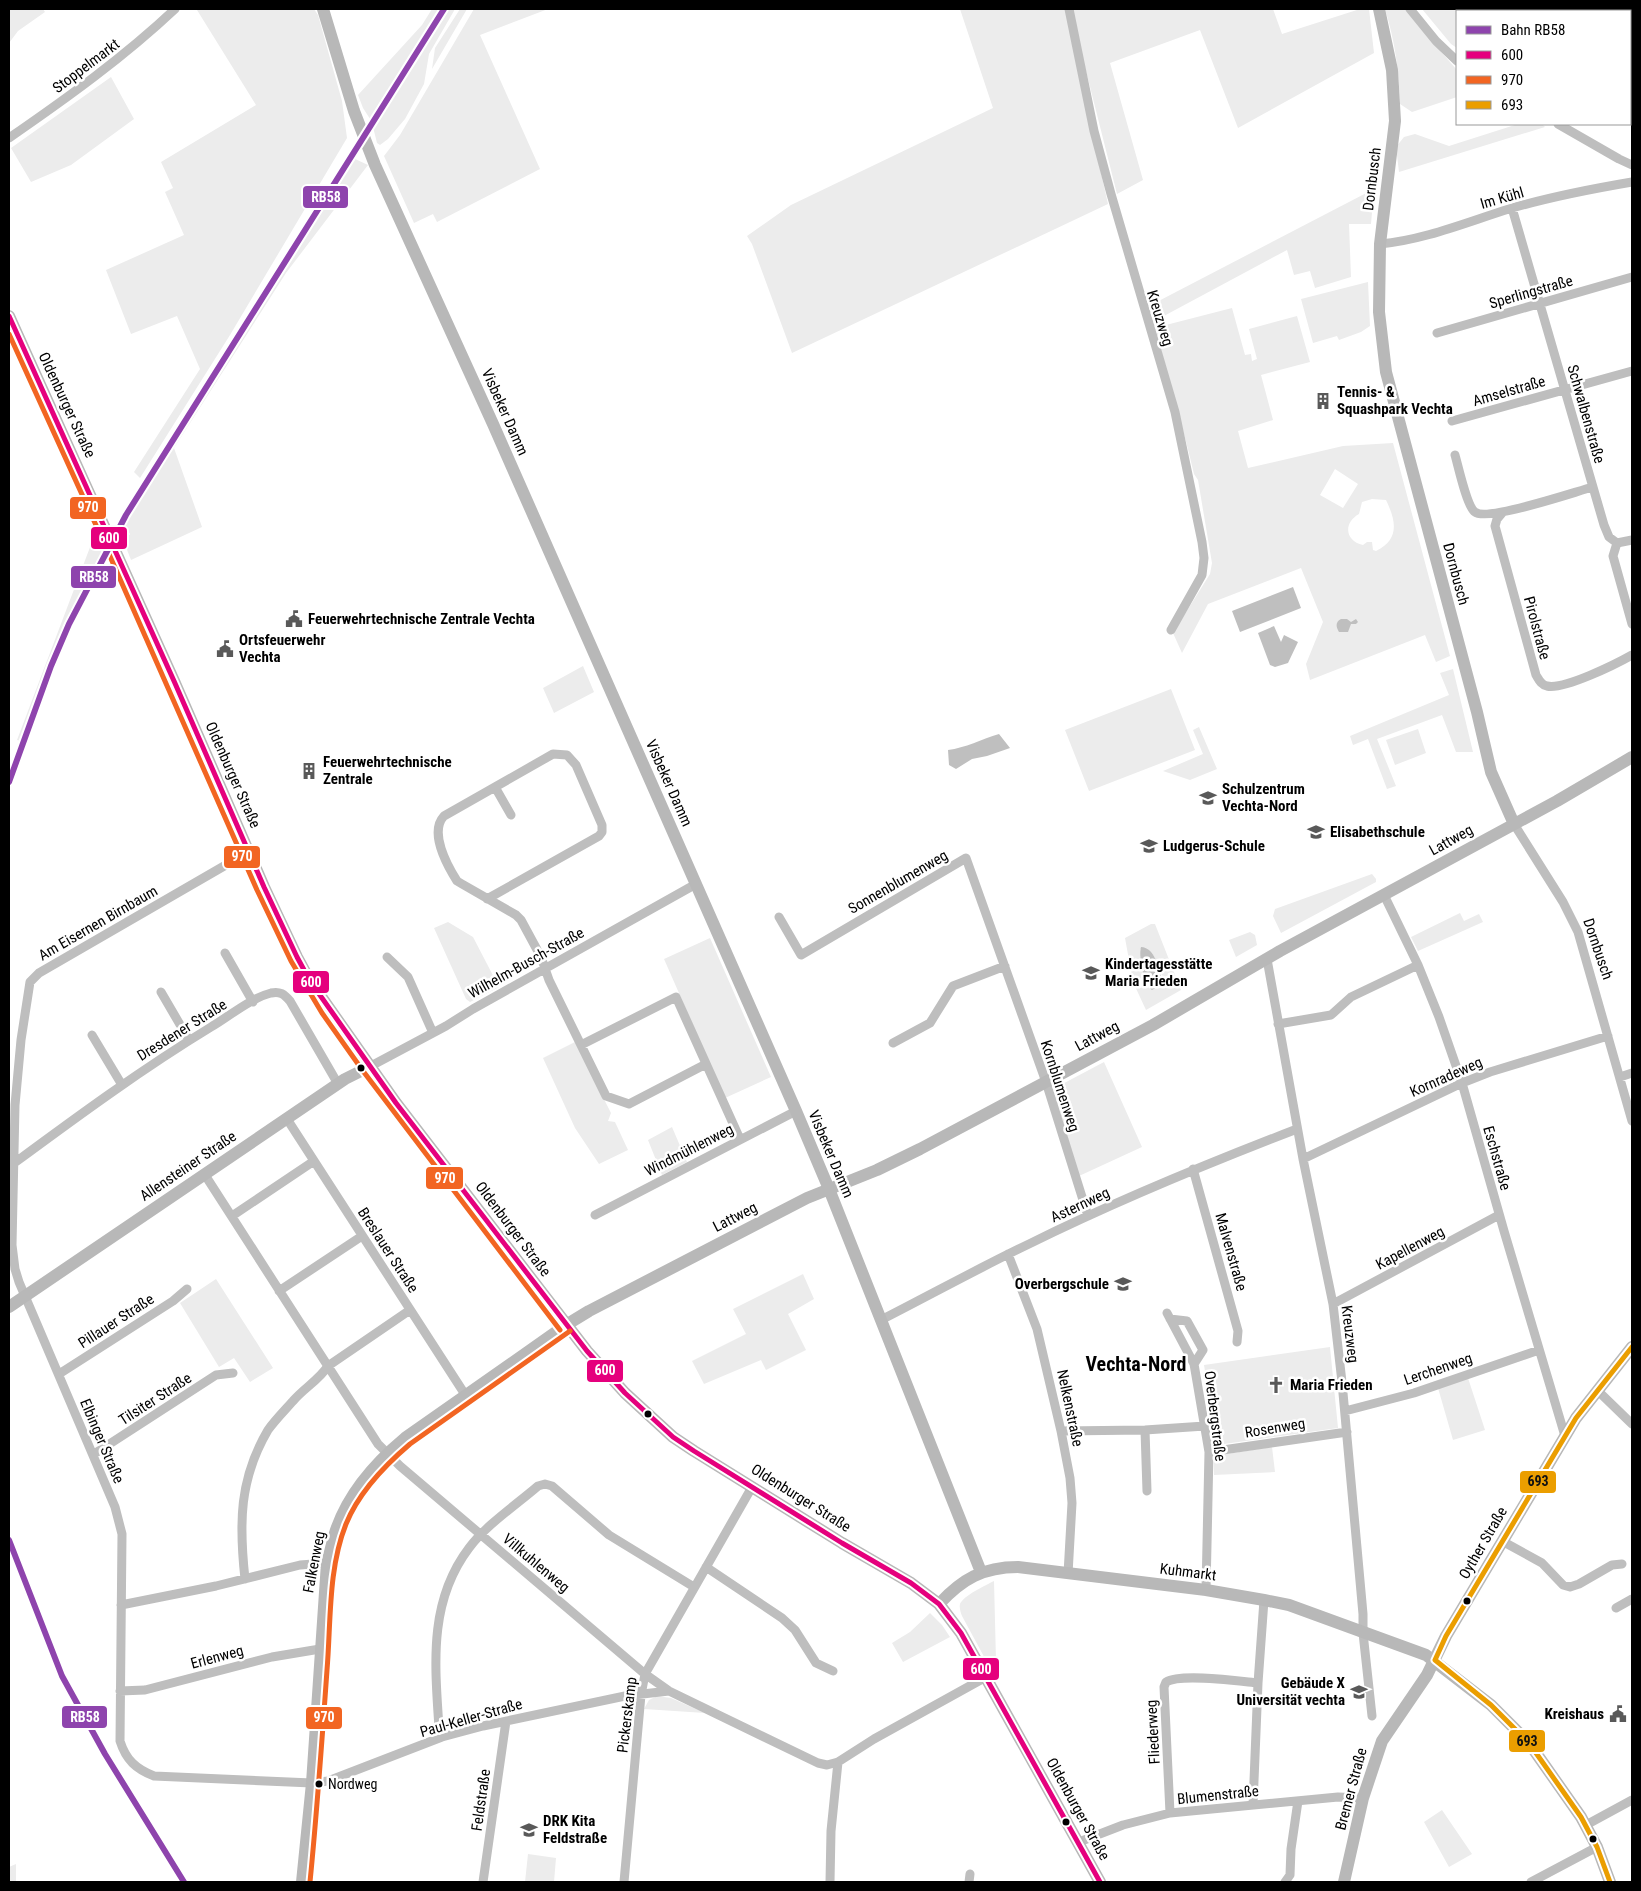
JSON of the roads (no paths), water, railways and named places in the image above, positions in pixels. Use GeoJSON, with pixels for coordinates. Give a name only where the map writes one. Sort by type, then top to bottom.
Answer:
{"type":"FeatureCollection","features":[{"type":"Feature","properties":{"kind":"street","name":"Stoppelmarkt"},"geometry":{"type":"LineString","coordinates":[[9,138],[98,75],[136,45],[175,9]]}},
{"type":"Feature","properties":{"kind":"street","name":"Visbeker Damm"},"geometry":{"type":"LineString","coordinates":[[324,9],[354,111],[375,165],[493,424],[796,1111],[829,1189],[981,1572]]}},
{"type":"Feature","properties":{"kind":"street","name":"Kreuzweg"},"geometry":{"type":"LineString","coordinates":[[1069,9],[1092,123],[1142,304],[1175,412],[1202,542],[1204,558],[1202,575],[1171,630]]}},
{"type":"Feature","properties":{"kind":"street","name":"Dornbusch"},"geometry":{"type":"LineString","coordinates":[[1378,9],[1392,70],[1395,122],[1380,244],[1379,312],[1386,372],[1477,712],[1491,772],[1514,824],[1563,902],[1578,932],[1632,1121]]}},
{"type":"Feature","properties":{"kind":"street"},"geometry":{"type":"LineString","coordinates":[[1410,9],[1436,41],[1456,60]]}},
{"type":"Feature","properties":{"kind":"street"},"geometry":{"type":"LineString","coordinates":[[1560,125],[1632,165]]}},
{"type":"Feature","properties":{"kind":"street","name":"Im Kühl"},"geometry":{"type":"LineString","coordinates":[[1380,244],[1399,242],[1512,208],[1595,188],[1632,182]]}},
{"type":"Feature","properties":{"kind":"street","name":"Schwalbenstraße"},"geometry":{"type":"LineString","coordinates":[[1512,208],[1604,525],[1609,537],[1617,542]]}},
{"type":"Feature","properties":{"kind":"street","name":"Sperlingstraße"},"geometry":{"type":"LineString","coordinates":[[1437,333],[1632,277]]}},
{"type":"Feature","properties":{"kind":"street","name":"Oldenburger Straße"},"geometry":{"type":"LineString","coordinates":[[9,316],[112,542],[287,938],[310,981],[369,1067],[566,1325],[610,1378],[655,1421],[694,1451],[911,1584],[939,1604],[961,1633],[1100,1882]]}},
{"type":"Feature","properties":{"kind":"street","name":"Amselstraße"},"geometry":{"type":"LineString","coordinates":[[1452,421],[1632,371]]}},
{"type":"Feature","properties":{"kind":"street"},"geometry":{"type":"LineString","coordinates":[[1455,455],[1470,505],[1475,513],[1484,515],[1502,513],[1593,487]]}},
{"type":"Feature","properties":{"kind":"street","name":"Pirolstraße"},"geometry":{"type":"LineString","coordinates":[[1502,513],[1497,519],[1495,526],[1536,676],[1540,682],[1546,686],[1557,686],[1608,668],[1632,656]]}},
{"type":"Feature","properties":{"kind":"street"},"geometry":{"type":"LineString","coordinates":[[1632,540],[1617,542],[1613,556],[1632,624]]}},
{"type":"Feature","properties":{"kind":"street"},"geometry":{"type":"LineString","coordinates":[[487,899],[599,836],[602,832],[602,825],[576,764],[567,755],[553,754],[444,816],[440,821],[437,837],[458,881],[487,899],[516,915],[521,920],[541,957],[549,980],[606,1096],[629,1104],[706,1064]]}},
{"type":"Feature","properties":{"kind":"street","name":"Lattweg"},"geometry":{"type":"LineString","coordinates":[[566,1325],[612,1299],[807,1198],[896,1161],[1046,1082],[1171,1015],[1267,959],[1557,802],[1632,758]]}},
{"type":"Feature","properties":{"kind":"street"},"geometry":{"type":"LineString","coordinates":[[495,787],[511,814]]}},
{"type":"Feature","properties":{"kind":"street","name":"Am Eisernen Birnbaum"},"geometry":{"type":"LineString","coordinates":[[26,1295],[19,1282],[12,1256],[13,1164],[21,1040],[30,982],[39,973],[223,866],[250,855]]}},
{"type":"Feature","properties":{"kind":"street","name":"Sonnenblumenweg"},"geometry":{"type":"LineString","coordinates":[[780,916],[801,955],[966,858],[983,903]]}},
{"type":"Feature","properties":{"kind":"street","name":"Wilhelm-Busch-Straße"},"geometry":{"type":"LineString","coordinates":[[369,1067],[433,1033],[696,884]]}},
{"type":"Feature","properties":{"kind":"street","name":"Eschstraße"},"geometry":{"type":"LineString","coordinates":[[1384,895],[1418,965],[1439,1017],[1462,1083],[1538,1350],[1565,1436]]}},
{"type":"Feature","properties":{"kind":"street","name":"Kornblumenweg"},"geometry":{"type":"LineString","coordinates":[[983,903],[1046,1082],[1088,1216]]}},
{"type":"Feature","properties":{"kind":"street"},"geometry":{"type":"LineString","coordinates":[[224,953],[253,1002]]}},
{"type":"Feature","properties":{"kind":"street"},"geometry":{"type":"LineString","coordinates":[[387,957],[408,978],[433,1033]]}},
{"type":"Feature","properties":{"kind":"street","name":"Kreuzweg"},"geometry":{"type":"LineString","coordinates":[[1267,959],[1302,1159],[1333,1304],[1347,1432],[1363,1632],[1372,1716]]}},
{"type":"Feature","properties":{"kind":"street"},"geometry":{"type":"LineString","coordinates":[[1278,1024],[1331,1015],[1351,997],[1418,965]]}},
{"type":"Feature","properties":{"kind":"street"},"geometry":{"type":"LineString","coordinates":[[893,1043],[930,1023],[953,986],[1005,966]]}},
{"type":"Feature","properties":{"kind":"street"},"geometry":{"type":"LineString","coordinates":[[161,992],[189,1040]]}},
{"type":"Feature","properties":{"kind":"street","name":"Dresdener Straße"},"geometry":{"type":"LineString","coordinates":[[13,1164],[122,1084],[189,1040],[270,993],[279,992],[284,994],[290,1001],[338,1084]]}},
{"type":"Feature","properties":{"kind":"street"},"geometry":{"type":"LineString","coordinates":[[581,1045],[676,997],[740,1139]]}},
{"type":"Feature","properties":{"kind":"street"},"geometry":{"type":"LineString","coordinates":[[92,1035],[122,1084]]}},
{"type":"Feature","properties":{"kind":"street","name":"Kornradeweg"},"geometry":{"type":"LineString","coordinates":[[1302,1159],[1462,1083],[1520,1062],[1608,1036]]}},
{"type":"Feature","properties":{"kind":"street","name":"Allensteiner Straße"},"geometry":{"type":"LineString","coordinates":[[9,1308],[338,1084],[369,1067]]}},
{"type":"Feature","properties":{"kind":"street"},"geometry":{"type":"LineString","coordinates":[[1620,1077],[1632,1073]]}},
{"type":"Feature","properties":{"kind":"street","name":"Windmühlenweg"},"geometry":{"type":"LineString","coordinates":[[595,1215],[796,1111]]}},
{"type":"Feature","properties":{"kind":"street","name":"Breslauer Straße"},"geometry":{"type":"LineString","coordinates":[[287,1119],[466,1396]]}},
{"type":"Feature","properties":{"kind":"street","name":"Asternweg"},"geometry":{"type":"LineString","coordinates":[[881,1320],[1008,1254],[1088,1216],[1193,1169],[1297,1129]]}},
{"type":"Feature","properties":{"kind":"street"},"geometry":{"type":"LineString","coordinates":[[232,1216],[314,1161]]}},
{"type":"Feature","properties":{"kind":"street","name":"Malvenstraße"},"geometry":{"type":"LineString","coordinates":[[1193,1169],[1238,1331],[1237,1342]]}},
{"type":"Feature","properties":{"kind":"street","name":"Villkuhlenweg"},"geometry":{"type":"LineString","coordinates":[[205,1175],[378,1444],[400,1466],[645,1674],[669,1691],[818,1764],[827,1765],[838,1762]]}},
{"type":"Feature","properties":{"kind":"street","name":"Kapellenweg"},"geometry":{"type":"LineString","coordinates":[[1333,1304],[1499,1215]]}},
{"type":"Feature","properties":{"kind":"street"},"geometry":{"type":"LineString","coordinates":[[280,1291],[362,1236]]}},
{"type":"Feature","properties":{"kind":"street","name":"Nelkenstraße"},"geometry":{"type":"LineString","coordinates":[[1008,1254],[1037,1329],[1070,1478],[1072,1503],[1068,1574]]}},
{"type":"Feature","properties":{"kind":"street","name":"Pillauer Straße"},"geometry":{"type":"LineString","coordinates":[[59,1374],[173,1301],[187,1289]]}},
{"type":"Feature","properties":{"kind":"street","name":"Elbinger Straße"},"geometry":{"type":"LineString","coordinates":[[26,1295],[115,1507],[122,1534],[121,1604]]}},
{"type":"Feature","properties":{"kind":"street"},"geometry":{"type":"LineString","coordinates":[[245,1578],[241,1526],[243,1495],[250,1468],[268,1430],[294,1398],[322,1375],[328,1366],[410,1310]]}},
{"type":"Feature","properties":{"kind":"street","name":"Overbergstraße"},"geometry":{"type":"LineString","coordinates":[[1194,1364],[1203,1350],[1187,1321],[1168,1316],[1194,1364],[1209,1452],[1206,1590]]}},
{"type":"Feature","properties":{"kind":"street","name":"Falkenweg"},"geometry":{"type":"LineString","coordinates":[[302,1882],[312,1783],[327,1563],[335,1533],[343,1514],[355,1492],[387,1452],[566,1325]]}},
{"type":"Feature","properties":{"kind":"street","name":"Oyther Straße"},"geometry":{"type":"LineString","coordinates":[[1434,1660],[1446,1636],[1565,1436],[1597,1390],[1632,1347]]}},
{"type":"Feature","properties":{"kind":"street","name":"Lerchenweg"},"geometry":{"type":"LineString","coordinates":[[1345,1411],[1414,1393],[1538,1350]]}},
{"type":"Feature","properties":{"kind":"street","name":"Tilsiter Straße"},"geometry":{"type":"LineString","coordinates":[[94,1454],[216,1375],[233,1373]]}},
{"type":"Feature","properties":{"kind":"street"},"geometry":{"type":"LineString","coordinates":[[1597,1390],[1632,1424]]}},
{"type":"Feature","properties":{"kind":"street"},"geometry":{"type":"LineString","coordinates":[[1061,1432],[1205,1426]]}},
{"type":"Feature","properties":{"kind":"street"},"geometry":{"type":"LineString","coordinates":[[1145,1430],[1147,1491]]}},
{"type":"Feature","properties":{"kind":"street","name":"Rosenweg"},"geometry":{"type":"LineString","coordinates":[[1209,1452],[1347,1432]]}},
{"type":"Feature","properties":{"kind":"street"},"geometry":{"type":"LineString","coordinates":[[442,1738],[439,1728],[436,1662],[438,1626],[443,1599],[456,1568],[470,1547],[481,1535],[538,1486],[545,1484],[552,1486],[609,1535],[694,1587]]}},
{"type":"Feature","properties":{"kind":"street","name":"Pickerskamp"},"geometry":{"type":"LineString","coordinates":[[624,1882],[641,1695],[645,1674],[752,1487]]}},
{"type":"Feature","properties":{"kind":"street"},"geometry":{"type":"LineString","coordinates":[[1502,1541],[1542,1564],[1564,1585],[1570,1587],[1579,1584],[1612,1565],[1622,1564]]}},
{"type":"Feature","properties":{"kind":"street"},"geometry":{"type":"LineString","coordinates":[[312,1783],[154,1776],[141,1770],[129,1760],[120,1741],[121,1604],[170,1596],[300,1564],[327,1563]]}},
{"type":"Feature","properties":{"kind":"street"},"geometry":{"type":"LineString","coordinates":[[706,1567],[782,1618],[795,1630],[816,1663],[833,1671]]}},
{"type":"Feature","properties":{"kind":"street","name":"Kuhmarkt"},"geometry":{"type":"LineString","coordinates":[[939,1604],[957,1586],[981,1572],[1005,1567],[1018,1567],[1206,1590],[1289,1605],[1405,1646],[1434,1660],[1491,1705],[1529,1743],[1586,1825],[1597,1847],[1610,1882]]}},
{"type":"Feature","properties":{"kind":"street"},"geometry":{"type":"LineString","coordinates":[[1616,1608],[1632,1599]]}},
{"type":"Feature","properties":{"kind":"street"},"geometry":{"type":"LineString","coordinates":[[1253,1805],[1258,1683],[1264,1600]]}},
{"type":"Feature","properties":{"kind":"street","name":"Erlenweg"},"geometry":{"type":"LineString","coordinates":[[120,1691],[145,1690],[280,1656],[320,1649]]}},
{"type":"Feature","properties":{"kind":"street","name":"Bremer Straße"},"geometry":{"type":"LineString","coordinates":[[1344,1882],[1363,1798],[1382,1741],[1427,1675],[1434,1660]]}},
{"type":"Feature","properties":{"kind":"street"},"geometry":{"type":"LineString","coordinates":[[830,1882],[831,1831],[838,1762],[874,1739],[986,1678]]}},
{"type":"Feature","properties":{"kind":"street","name":"Fliederweg"},"geometry":{"type":"LineString","coordinates":[[1170,1813],[1164,1688],[1166,1682],[1170,1679],[1201,1678],[1258,1683]]}},
{"type":"Feature","properties":{"kind":"street"},"geometry":{"type":"LineString","coordinates":[[641,1695],[669,1691]]}},
{"type":"Feature","properties":{"kind":"street","name":"Paul-Keller-Straße"},"geometry":{"type":"LineString","coordinates":[[312,1783],[328,1782],[442,1738],[506,1721],[625,1696],[641,1695]]}},
{"type":"Feature","properties":{"kind":"street","name":"Feldstraße"},"geometry":{"type":"LineString","coordinates":[[483,1882],[506,1721]]}},
{"type":"Feature","properties":{"kind":"street","name":"Blumenstraße"},"geometry":{"type":"LineString","coordinates":[[1079,1842],[1123,1826],[1170,1813],[1298,1800],[1338,1797],[1363,1798]]}},
{"type":"Feature","properties":{"kind":"street"},"geometry":{"type":"LineString","coordinates":[[1285,1882],[1290,1875],[1291,1849],[1298,1800]]}},
{"type":"Feature","properties":{"kind":"street"},"geometry":{"type":"LineString","coordinates":[[1586,1825],[1632,1800]]}},
{"type":"Feature","properties":{"kind":"street"},"geometry":{"type":"LineString","coordinates":[[1531,1882],[1597,1847]]}},
{"type":"Feature","properties":{"kind":"rail line","name":"RB58"},"geometry":{"type":"LineString","coordinates":[[9,782],[51,666],[69,624],[126,515],[444,9]]}},
{"type":"Feature","properties":{"kind":"rail line","name":"RB58"},"geometry":{"type":"LineString","coordinates":[[9,1540],[62,1676],[105,1754],[184,1882]]}},
{"type":"Feature","properties":{"kind":"place","name":"Tennis- & Squashpark Vechta"},"geometry":{"type":"Point","coordinates":[1323,401]}},
{"type":"Feature","properties":{"kind":"place","name":"Feuerwehrtechnische Zentrale Vechta"},"geometry":{"type":"Point","coordinates":[294,619]}},
{"type":"Feature","properties":{"kind":"place","name":"Ortsfeuerwehr Vechta"},"geometry":{"type":"Point","coordinates":[225,649]}},
{"type":"Feature","properties":{"kind":"place","name":"Feuerwehrtechnische Zentrale"},"geometry":{"type":"Point","coordinates":[309,771]}},
{"type":"Feature","properties":{"kind":"place","name":"Schulzentrum Vechta-Nord"},"geometry":{"type":"Point","coordinates":[1208,798]}},
{"type":"Feature","properties":{"kind":"place","name":"Elisabethschule"},"geometry":{"type":"Point","coordinates":[1316,832]}},
{"type":"Feature","properties":{"kind":"place","name":"Ludgerus-Schule"},"geometry":{"type":"Point","coordinates":[1149,846]}},
{"type":"Feature","properties":{"kind":"place","name":"Kindertagesstätte Maria Frieden"},"geometry":{"type":"Point","coordinates":[1091,973]}},
{"type":"Feature","properties":{"kind":"place","name":"Overbergschule"},"geometry":{"type":"Point","coordinates":[1123,1284]}},
{"type":"Feature","properties":{"kind":"place","name":"Maria Frieden"},"geometry":{"type":"Point","coordinates":[1276,1385]}},
{"type":"Feature","properties":{"kind":"place","name":"Gebäude X Universität vechta"},"geometry":{"type":"Point","coordinates":[1359,1692]}},
{"type":"Feature","properties":{"kind":"place","name":"Kreishaus"},"geometry":{"type":"Point","coordinates":[1618,1714]}},
{"type":"Feature","properties":{"kind":"place","name":"Nordweg"},"geometry":{"type":"Point","coordinates":[319,1784]}},
{"type":"Feature","properties":{"kind":"place","name":"DRK Kita Feldstraße"},"geometry":{"type":"Point","coordinates":[529,1830]}},
{"type":"Feature","properties":{"kind":"district","name":"Vechta-Nord"},"geometry":{"type":"Point","coordinates":[1136,1364]}}]}
